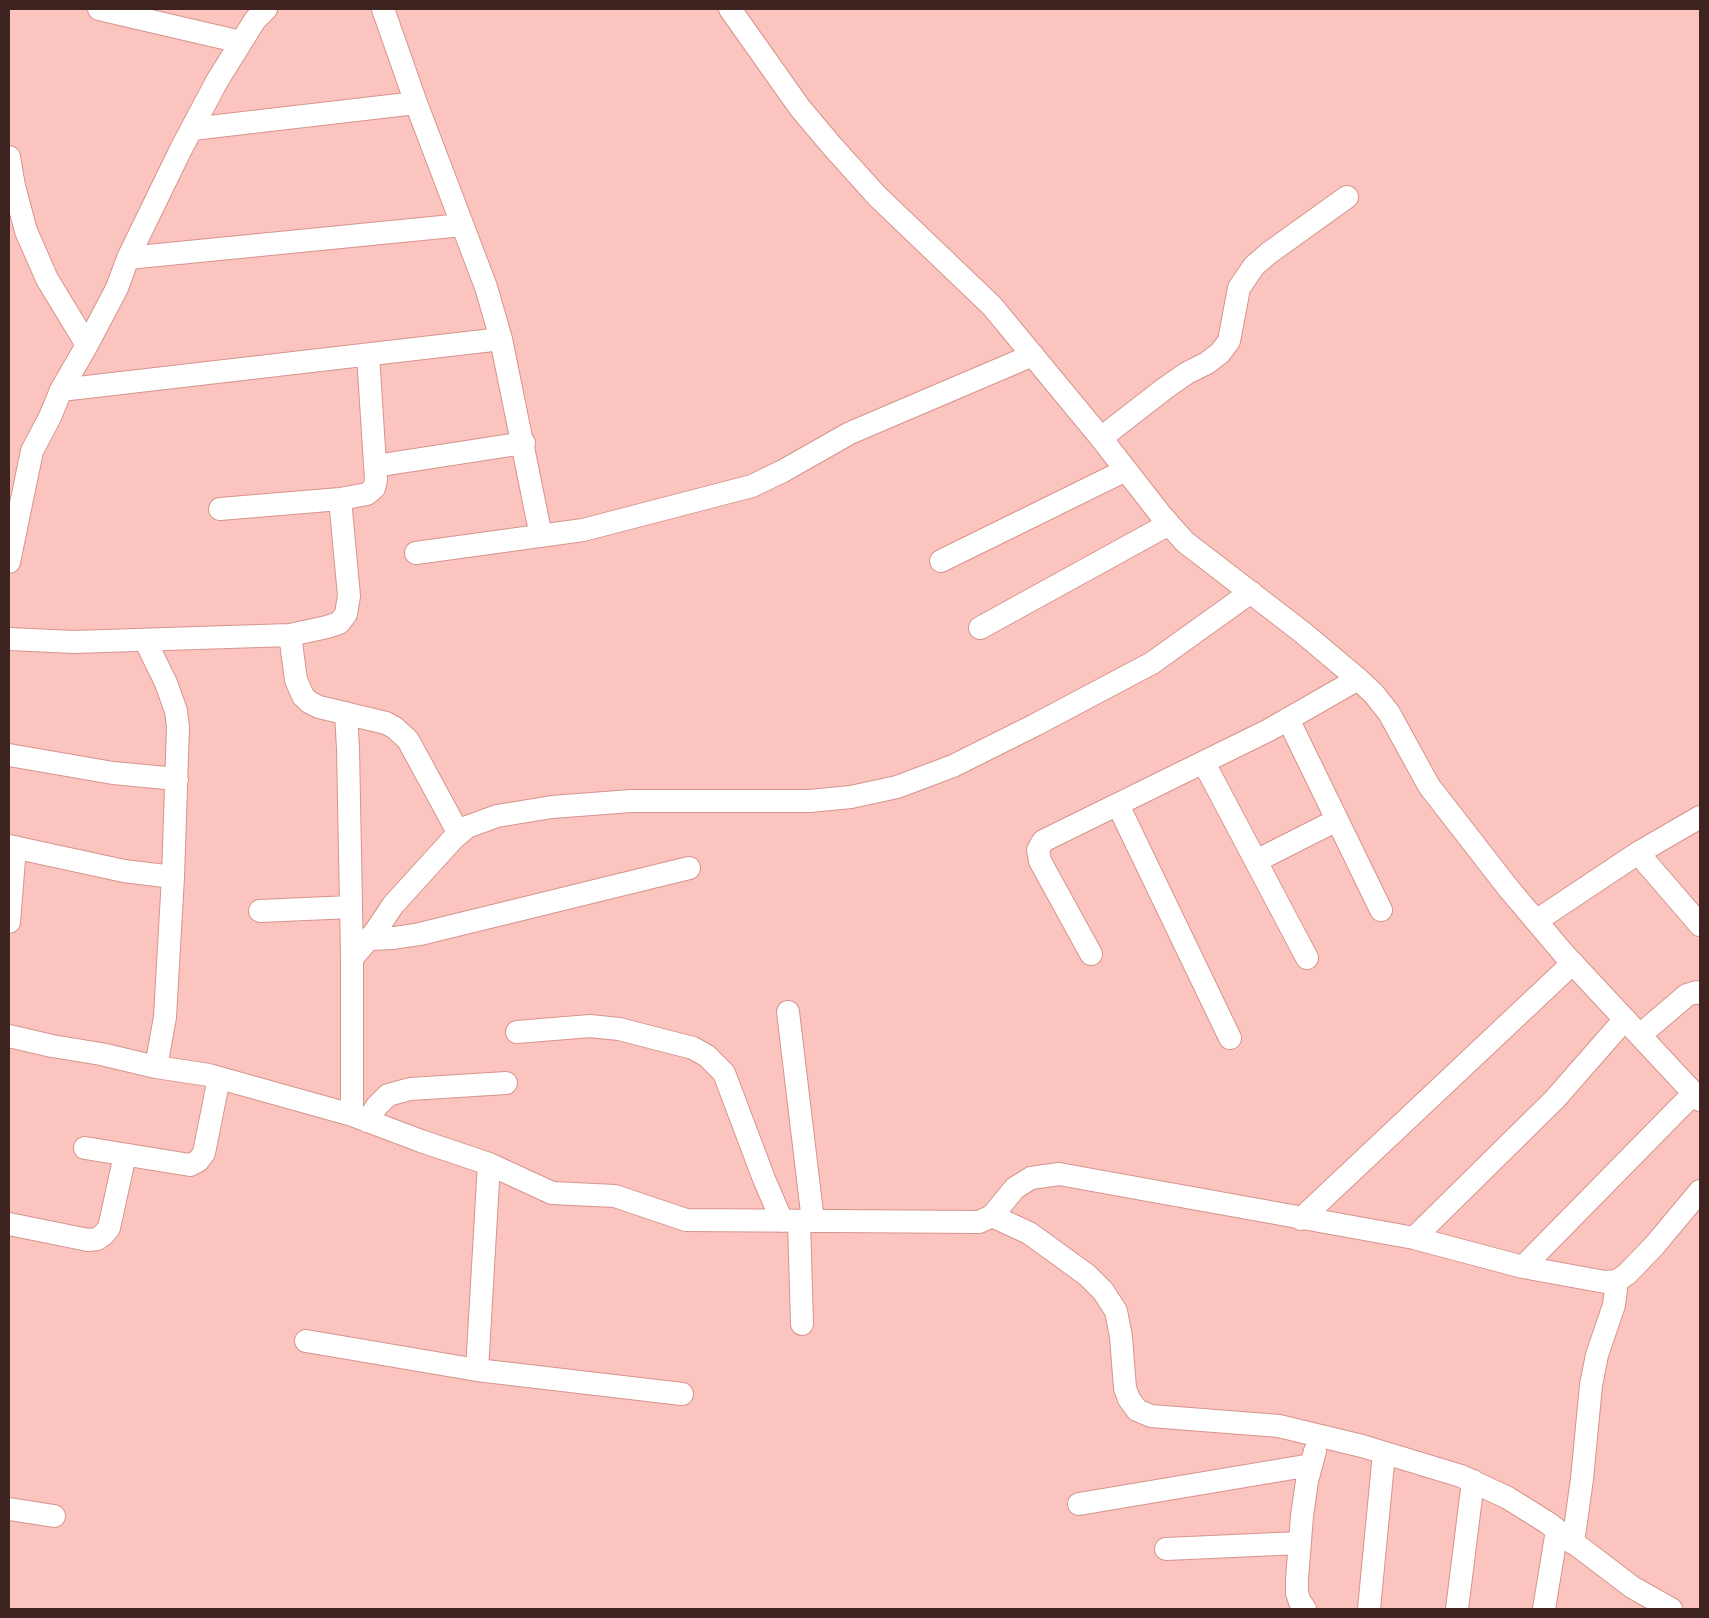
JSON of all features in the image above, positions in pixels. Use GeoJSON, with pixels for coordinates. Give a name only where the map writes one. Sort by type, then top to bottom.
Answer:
{"type":"FeatureCollection","features":[{"type":"Feature","properties":{"kind":"street"},"geometry":{"type":"LineString","coordinates":[[99,9],[241,42]]}},
{"type":"Feature","properties":{"kind":"street"},"geometry":{"type":"LineString","coordinates":[[9,562],[32,451],[50,417],[61,390],[88,345],[117,288],[128,258],[217,81],[255,20],[266,9]]}},
{"type":"Feature","properties":{"kind":"street"},"geometry":{"type":"LineString","coordinates":[[383,9],[416,103],[486,287],[502,338],[541,536]]}},
{"type":"Feature","properties":{"kind":"street"},"geometry":{"type":"LineString","coordinates":[[730,9],[800,108],[832,146],[877,196],[992,306],[1185,542],[1302,632],[1374,694],[1389,714],[1429,786],[1509,889],[1697,1097],[1523,1267]]}},
{"type":"Feature","properties":{"kind":"street"},"geometry":{"type":"LineString","coordinates":[[192,129],[416,103]]}},
{"type":"Feature","properties":{"kind":"street"},"geometry":{"type":"LineString","coordinates":[[9,156],[14,208],[47,279],[88,345]]}},
{"type":"Feature","properties":{"kind":"street"},"geometry":{"type":"LineString","coordinates":[[1101,438],[1164,389],[1220,353],[1229,341],[1239,288],[1254,266],[1268,253],[1347,198]]}},
{"type":"Feature","properties":{"kind":"street"},"geometry":{"type":"LineString","coordinates":[[128,258],[462,225]]}},
{"type":"Feature","properties":{"kind":"street"},"geometry":{"type":"LineString","coordinates":[[61,390],[502,338]]}},
{"type":"Feature","properties":{"kind":"street"},"geometry":{"type":"LineString","coordinates":[[220,509],[340,499],[367,494],[374,488],[375,466],[368,355]]}},
{"type":"Feature","properties":{"kind":"street"},"geometry":{"type":"LineString","coordinates":[[416,553],[583,530],[752,486],[784,471],[850,433],[1033,355]]}},
{"type":"Feature","properties":{"kind":"street"},"geometry":{"type":"LineString","coordinates":[[375,466],[524,443]]}},
{"type":"Feature","properties":{"kind":"street"},"geometry":{"type":"LineString","coordinates":[[941,560],[1126,470]]}},
{"type":"Feature","properties":{"kind":"street"},"geometry":{"type":"LineString","coordinates":[[9,639],[74,642],[290,635],[339,623],[346,614],[349,596],[340,499]]}},
{"type":"Feature","properties":{"kind":"street"},"geometry":{"type":"LineString","coordinates":[[980,628],[1169,524]]}},
{"type":"Feature","properties":{"kind":"street"},"geometry":{"type":"LineString","coordinates":[[352,958],[369,939],[393,906],[467,827],[497,816],[552,807],[631,801],[810,801],[851,797],[896,787],[953,766],[1035,726],[1152,663],[1251,592]]}},
{"type":"Feature","properties":{"kind":"street"},"geometry":{"type":"LineString","coordinates":[[290,635],[296,680],[303,696],[309,702],[319,707],[386,723],[395,728],[408,740],[459,834]]}},
{"type":"Feature","properties":{"kind":"street"},"geometry":{"type":"LineString","coordinates":[[145,640],[166,684],[176,711],[178,727],[173,877],[164,1016],[156,1067]]}},
{"type":"Feature","properties":{"kind":"street"},"geometry":{"type":"LineString","coordinates":[[1091,954],[1040,861],[1038,850],[1043,841],[1204,763],[1288,719],[1358,679]]}},
{"type":"Feature","properties":{"kind":"street"},"geometry":{"type":"LineString","coordinates":[[346,713],[352,958],[359,1118]]}},
{"type":"Feature","properties":{"kind":"street"},"geometry":{"type":"LineString","coordinates":[[1288,719],[1381,910]]}},
{"type":"Feature","properties":{"kind":"street"},"geometry":{"type":"LineString","coordinates":[[9,755],[113,774],[177,779]]}},
{"type":"Feature","properties":{"kind":"street"},"geometry":{"type":"LineString","coordinates":[[1204,763],[1307,958]]}},
{"type":"Feature","properties":{"kind":"street"},"geometry":{"type":"LineString","coordinates":[[1118,805],[1230,1038]]}},
{"type":"Feature","properties":{"kind":"street"},"geometry":{"type":"LineString","coordinates":[[1536,921],[1638,853],[1700,817]]}},
{"type":"Feature","properties":{"kind":"street"},"geometry":{"type":"LineString","coordinates":[[1256,861],[1337,820]]}},
{"type":"Feature","properties":{"kind":"street"},"geometry":{"type":"LineString","coordinates":[[9,922],[12,846],[124,871],[173,877]]}},
{"type":"Feature","properties":{"kind":"street"},"geometry":{"type":"LineString","coordinates":[[1638,853],[1700,925]]}},
{"type":"Feature","properties":{"kind":"street"},"geometry":{"type":"LineString","coordinates":[[369,939],[420,934],[689,868]]}},
{"type":"Feature","properties":{"kind":"street"},"geometry":{"type":"LineString","coordinates":[[260,911],[351,907]]}},
{"type":"Feature","properties":{"kind":"street"},"geometry":{"type":"LineString","coordinates":[[1301,1219],[1574,963]]}},
{"type":"Feature","properties":{"kind":"street"},"geometry":{"type":"LineString","coordinates":[[1414,1238],[1555,1099],[1632,1027],[1687,995],[1700,992]]}},
{"type":"Feature","properties":{"kind":"street"},"geometry":{"type":"LineString","coordinates":[[788,1012],[802,1324]]}},
{"type":"Feature","properties":{"kind":"street"},"geometry":{"type":"LineString","coordinates":[[517,1032],[590,1026],[618,1029],[692,1048],[707,1056],[724,1073],[798,1221]]}},
{"type":"Feature","properties":{"kind":"street"},"geometry":{"type":"LineString","coordinates":[[9,1036],[156,1067],[219,1078],[359,1118],[421,1142],[489,1164],[552,1193],[615,1196],[686,1220],[979,1222],[992,1216],[1015,1188],[1031,1178],[1059,1174],[1414,1238],[1523,1267],[1605,1282],[1617,1281],[1627,1274],[1654,1246],[1700,1191]]}},
{"type":"Feature","properties":{"kind":"street"},"geometry":{"type":"LineString","coordinates":[[85,1148],[190,1165],[198,1161],[204,1153],[219,1078]]}},
{"type":"Feature","properties":{"kind":"street"},"geometry":{"type":"LineString","coordinates":[[359,1118],[377,1106],[388,1095],[410,1088],[506,1083]]}},
{"type":"Feature","properties":{"kind":"street"},"geometry":{"type":"LineString","coordinates":[[9,1224],[88,1240],[97,1239],[109,1228],[125,1155]]}},
{"type":"Feature","properties":{"kind":"street"},"geometry":{"type":"LineString","coordinates":[[477,1370],[489,1164]]}},
{"type":"Feature","properties":{"kind":"street"},"geometry":{"type":"LineString","coordinates":[[992,1216],[1028,1233],[1087,1275],[1103,1291],[1116,1311],[1122,1337],[1125,1388],[1128,1399],[1137,1410],[1151,1416],[1278,1426],[1384,1453],[1461,1476],[1508,1498],[1565,1536],[1632,1587],[1670,1609]]}},
{"type":"Feature","properties":{"kind":"street"},"geometry":{"type":"LineString","coordinates":[[1544,1609],[1582,1479],[1591,1385],[1597,1354],[1614,1305],[1617,1281]]}},
{"type":"Feature","properties":{"kind":"street"},"geometry":{"type":"LineString","coordinates":[[306,1342],[477,1370],[682,1394]]}},
{"type":"Feature","properties":{"kind":"street"},"geometry":{"type":"LineString","coordinates":[[1305,1609],[1300,1602],[1297,1592],[1302,1516],[1311,1465],[1319,1436]]}},
{"type":"Feature","properties":{"kind":"street"},"geometry":{"type":"LineString","coordinates":[[1369,1609],[1384,1453]]}},
{"type":"Feature","properties":{"kind":"street"},"geometry":{"type":"LineString","coordinates":[[1079,1504],[1311,1465]]}},
{"type":"Feature","properties":{"kind":"street"},"geometry":{"type":"LineString","coordinates":[[1456,1609],[1473,1481]]}},
{"type":"Feature","properties":{"kind":"street"},"geometry":{"type":"LineString","coordinates":[[9,1509],[54,1516]]}},
{"type":"Feature","properties":{"kind":"street"},"geometry":{"type":"LineString","coordinates":[[1166,1549],[1300,1542]]}}]}
